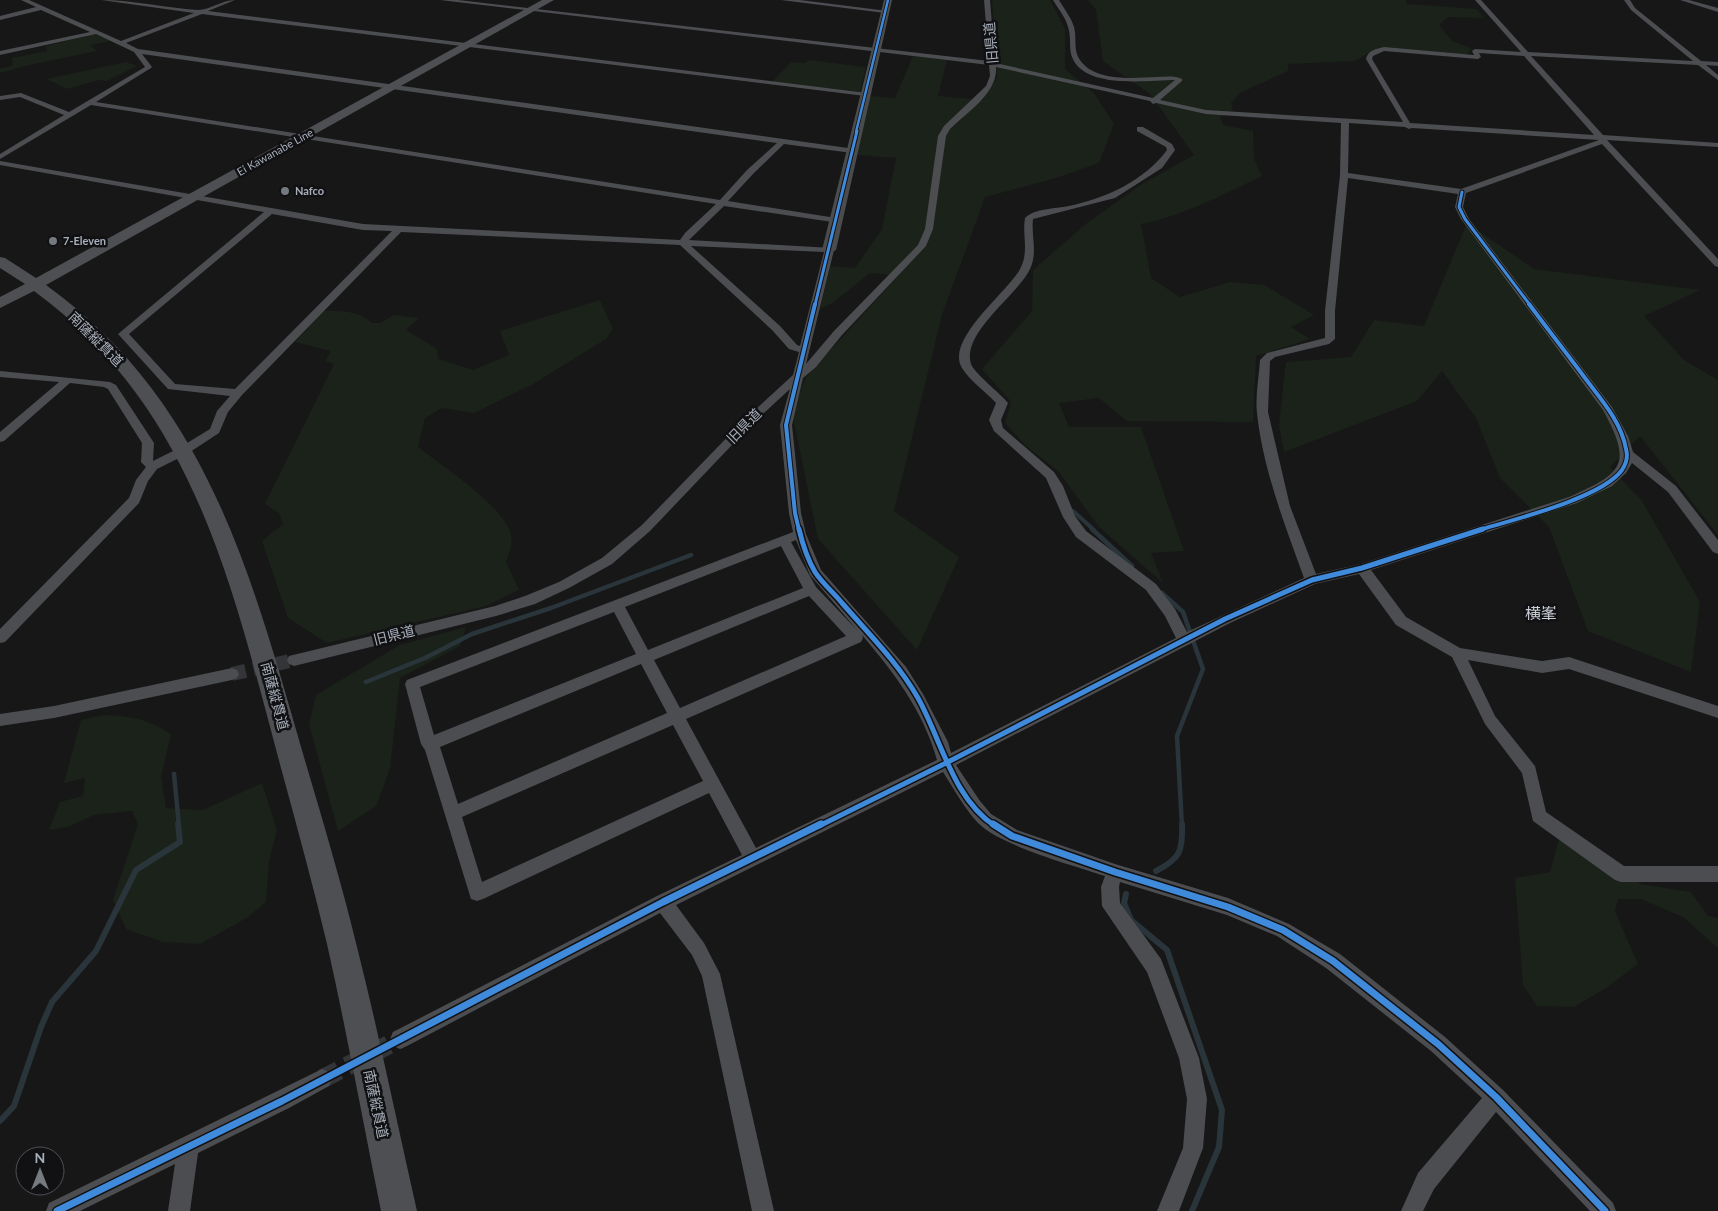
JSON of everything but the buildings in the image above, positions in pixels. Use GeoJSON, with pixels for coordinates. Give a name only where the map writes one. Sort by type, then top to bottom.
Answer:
{"type":"FeatureCollection","features":[{"type":"Feature","properties":{"kind":"main road","name":"Ei Kawanabe Line"},"geometry":{"type":"LineString","coordinates":[[0,303],[548,0]]}},
{"type":"Feature","properties":{"kind":"main road","name":"南薩縦貫道"},"geometry":{"type":"LineString","coordinates":[[0,261],[37,284],[104,343],[166,422],[199,479],[223,536],[258,632],[342,946],[398,1211]]}},
{"type":"Feature","properties":{"kind":"street"},"geometry":{"type":"LineString","coordinates":[[24,0],[136,51],[852,151]]}},
{"type":"Feature","properties":{"kind":"street"},"geometry":{"type":"LineString","coordinates":[[104,0],[865,94]]}},
{"type":"Feature","properties":{"kind":"street"},"geometry":{"type":"LineString","coordinates":[[121,43],[232,0]]}},
{"type":"Feature","properties":{"kind":"street"},"geometry":{"type":"LineString","coordinates":[[443,0],[992,64],[1153,102],[1206,112],[1603,140],[1718,145]]}},
{"type":"Feature","properties":{"kind":"street"},"geometry":{"type":"LineString","coordinates":[[784,0],[885,11]]}},
{"type":"Feature","properties":{"kind":"street"},"geometry":{"type":"LineString","coordinates":[[888,0],[786,425],[795,513],[800,534],[815,572],[901,671],[918,698],[940,742],[946,762],[974,806],[985,819],[1012,836],[1115,872],[1228,907],[1283,930],[1340,967],[1438,1044],[1496,1097],[1605,1211]]}},
{"type":"Feature","properties":{"kind":"street","name":"旧県道"},"geometry":{"type":"LineString","coordinates":[[294,660],[496,611],[530,600],[564,585],[607,561],[646,528],[747,423],[812,366],[838,333],[922,246],[929,229],[942,136],[947,128],[989,87],[994,76],[987,0]]}},
{"type":"Feature","properties":{"kind":"street"},"geometry":{"type":"LineString","coordinates":[[1056,0],[1072,31],[1072,51],[1082,68],[1098,75],[1119,79],[1176,78],[1180,80],[1153,102]]}},
{"type":"Feature","properties":{"kind":"street"},"geometry":{"type":"LineString","coordinates":[[1478,0],[1603,140],[1718,264]]}},
{"type":"Feature","properties":{"kind":"street"},"geometry":{"type":"LineString","coordinates":[[1626,0],[1633,9],[1718,78]]}},
{"type":"Feature","properties":{"kind":"street"},"geometry":{"type":"LineString","coordinates":[[1683,0],[1718,10]]}},
{"type":"Feature","properties":{"kind":"street"},"geometry":{"type":"LineString","coordinates":[[0,18],[41,8]]}},
{"type":"Feature","properties":{"kind":"street"},"geometry":{"type":"LineString","coordinates":[[0,53],[96,32]]}},
{"type":"Feature","properties":{"kind":"street"},"geometry":{"type":"LineString","coordinates":[[1410,127],[1369,59],[1370,55],[1376,50],[1391,49],[1478,57],[1475,51],[1718,64]]}},
{"type":"Feature","properties":{"kind":"street"},"geometry":{"type":"LineString","coordinates":[[0,157],[147,70],[148,65],[136,51]]}},
{"type":"Feature","properties":{"kind":"street"},"geometry":{"type":"LineString","coordinates":[[0,98],[21,95],[69,115]]}},
{"type":"Feature","properties":{"kind":"street"},"geometry":{"type":"LineString","coordinates":[[91,103],[836,221]]}},
{"type":"Feature","properties":{"kind":"street"},"geometry":{"type":"LineString","coordinates":[[1312,580],[1284,506],[1262,412],[1263,384],[1265,360],[1272,355],[1325,342],[1330,339],[1330,311],[1344,175],[1345,122]]}},
{"type":"Feature","properties":{"kind":"street"},"geometry":{"type":"LineString","coordinates":[[1140,129],[1169,146],[1171,150],[1166,159],[1147,176],[1112,196],[1100,201],[1035,215],[1029,218],[1029,260],[1025,270],[983,319],[964,350],[966,366],[1002,403],[995,420],[998,429],[1050,475],[1057,486],[1069,517],[1081,534],[1151,588],[1191,638]]}},
{"type":"Feature","properties":{"kind":"street"},"geometry":{"type":"LineString","coordinates":[[1344,175],[1462,192],[1603,140]]}},
{"type":"Feature","properties":{"kind":"street"},"geometry":{"type":"LineString","coordinates":[[683,244],[688,235],[782,142]]}},
{"type":"Feature","properties":{"kind":"street"},"geometry":{"type":"LineString","coordinates":[[0,163],[363,227],[829,250]]}},
{"type":"Feature","properties":{"kind":"street"},"geometry":{"type":"LineString","coordinates":[[1462,192],[1459,207],[1465,220],[1608,409],[1618,428],[1627,453],[1672,488],[1718,549]]}},
{"type":"Feature","properties":{"kind":"street"},"geometry":{"type":"LineString","coordinates":[[238,393],[172,387],[122,334],[270,211]]}},
{"type":"Feature","properties":{"kind":"street"},"geometry":{"type":"LineString","coordinates":[[0,638],[135,500],[142,480],[153,466],[183,451],[215,431],[223,411],[238,393],[398,230]]}},
{"type":"Feature","properties":{"kind":"street"},"geometry":{"type":"LineString","coordinates":[[683,244],[776,328],[793,347],[803,350]]}},
{"type":"Feature","properties":{"kind":"street"},"geometry":{"type":"LineString","coordinates":[[0,374],[106,384],[112,387],[148,443],[147,462],[153,466]]}},
{"type":"Feature","properties":{"kind":"street"},"geometry":{"type":"LineString","coordinates":[[0,438],[68,380]]}},
{"type":"Feature","properties":{"kind":"street"},"geometry":{"type":"LineString","coordinates":[[400,1039],[663,902],[753,860],[1225,620],[1312,580],[1362,568],[1573,500],[1616,477],[1624,466],[1627,453]]}},
{"type":"Feature","properties":{"kind":"street"},"geometry":{"type":"LineString","coordinates":[[713,784],[477,893],[432,748],[429,744],[412,684],[800,534]]}},
{"type":"Feature","properties":{"kind":"street"},"geometry":{"type":"LineString","coordinates":[[452,814],[856,638],[812,590],[784,541]]}},
{"type":"Feature","properties":{"kind":"street"},"geometry":{"type":"LineString","coordinates":[[1362,568],[1401,621],[1457,653],[1542,666],[1569,663],[1622,678],[1718,712]]}},
{"type":"Feature","properties":{"kind":"street"},"geometry":{"type":"LineString","coordinates":[[429,744],[812,590]]}},
{"type":"Feature","properties":{"kind":"street"},"geometry":{"type":"LineString","coordinates":[[617,606],[753,860]]}},
{"type":"Feature","properties":{"kind":"street"},"geometry":{"type":"LineString","coordinates":[[1457,653],[1490,720],[1528,771],[1539,816],[1621,874],[1718,874]]}},
{"type":"Feature","properties":{"kind":"street"},"geometry":{"type":"LineString","coordinates":[[0,720],[54,712],[232,674]]}},
{"type":"Feature","properties":{"kind":"street"},"geometry":{"type":"LineString","coordinates":[[1115,872],[1110,886],[1111,906],[1154,966],[1189,1058],[1197,1099],[1193,1148],[1168,1211]]}},
{"type":"Feature","properties":{"kind":"street"},"geometry":{"type":"LineString","coordinates":[[663,902],[698,949],[711,974],[763,1211]]}},
{"type":"Feature","properties":{"kind":"street"},"geometry":{"type":"LineString","coordinates":[[57,1211],[188,1148],[322,1079]]}},
{"type":"Feature","properties":{"kind":"street"},"geometry":{"type":"LineString","coordinates":[[1412,1211],[1426,1181],[1496,1097]]}},
{"type":"Feature","properties":{"kind":"street"},"geometry":{"type":"LineString","coordinates":[[179,1211],[188,1148]]}},
{"type":"Feature","properties":{"kind":"shaded area"},"geometry":{"type":"Polygon","coordinates":[[[992,0],[1050,0],[1065,29],[1065,69],[1094,93],[1114,124],[1099,163],[1056,178],[985,197],[942,315],[894,511],[959,557],[917,650],[818,539],[792,412],[806,377],[898,276],[870,273],[834,302],[820,309],[830,266],[855,268],[882,229],[896,158],[857,155],[870,96],[895,98],[913,56],[947,60],[938,96],[983,100],[997,77],[992,0]]]}},
{"type":"Feature","properties":{"kind":"shaded area"},"geometry":{"type":"Polygon","coordinates":[[[1088,0],[1406,0],[1407,4],[1477,9],[1484,18],[1448,17],[1439,25],[1452,41],[1471,48],[1467,55],[1378,48],[1354,61],[1288,64],[1288,71],[1240,93],[1231,103],[1233,110],[1220,117],[1223,125],[1253,131],[1254,159],[1262,176],[1188,210],[1141,224],[1151,278],[1180,297],[1230,282],[1264,285],[1314,315],[1291,327],[1310,339],[1256,356],[1253,422],[1127,421],[1099,398],[1059,403],[1069,427],[1141,427],[1184,551],[1151,553],[1163,583],[1099,527],[1058,471],[1026,446],[1005,423],[1011,402],[982,369],[1032,311],[1033,270],[1087,223],[1142,184],[1194,155],[1150,94],[1103,61],[1096,10],[1088,0]]]}},
{"type":"Feature","properties":{"kind":"shaded area"},"geometry":{"type":"Polygon","coordinates":[[[95,34],[112,41],[90,45],[97,51],[0,73],[0,69],[13,65],[12,58],[47,51],[46,46],[95,34]]]}},
{"type":"Feature","properties":{"kind":"shaded area"},"geometry":{"type":"Polygon","coordinates":[[[809,60],[866,67],[860,92],[772,82],[791,62],[805,63],[809,60]]]}},
{"type":"Feature","properties":{"kind":"shaded area"},"geometry":{"type":"Polygon","coordinates":[[[126,62],[137,66],[107,81],[99,80],[67,89],[46,79],[126,62]]]}},
{"type":"Feature","properties":{"kind":"shaded area"},"geometry":{"type":"Polygon","coordinates":[[[1467,223],[1534,269],[1700,290],[1644,316],[1684,360],[1718,380],[1718,535],[1640,436],[1610,467],[1642,501],[1700,602],[1691,672],[1588,631],[1549,527],[1500,478],[1476,418],[1442,371],[1417,401],[1284,452],[1279,425],[1286,362],[1351,357],[1374,320],[1424,326],[1467,223]]]}},
{"type":"Feature","properties":{"kind":"shaded area"},"geometry":{"type":"Polygon","coordinates":[[[600,300],[613,329],[606,339],[533,384],[474,413],[442,408],[425,418],[418,447],[486,500],[507,525],[511,536],[511,543],[506,562],[519,590],[486,606],[327,643],[288,618],[262,541],[283,524],[279,513],[265,504],[334,364],[325,361],[331,351],[295,342],[324,311],[356,313],[372,323],[380,323],[394,315],[419,318],[406,330],[437,349],[438,359],[473,370],[509,355],[500,331],[600,300]]]}},
{"type":"Feature","properties":{"kind":"shaded area"},"geometry":{"type":"Polygon","coordinates":[[[466,627],[460,646],[400,678],[390,769],[376,806],[338,831],[309,724],[316,695],[400,645],[466,627]]]}},
{"type":"Feature","properties":{"kind":"shaded area"},"geometry":{"type":"Polygon","coordinates":[[[103,715],[139,719],[171,734],[161,777],[166,808],[203,810],[262,783],[277,830],[269,861],[266,902],[248,917],[200,944],[163,942],[126,929],[113,900],[138,824],[132,811],[94,815],[68,827],[49,830],[60,802],[83,796],[85,778],[64,783],[81,720],[103,715]]]}},
{"type":"Feature","properties":{"kind":"shaded area"},"geometry":{"type":"Polygon","coordinates":[[[1559,839],[1641,884],[1691,892],[1708,916],[1718,918],[1718,948],[1683,917],[1641,899],[1618,899],[1615,911],[1638,964],[1606,988],[1574,1007],[1537,1006],[1523,985],[1515,878],[1550,872],[1559,839]]]}},
{"type":"Feature","properties":{"kind":"waterway"},"geometry":{"type":"LineString","coordinates":[[1073,511],[1094,530]]}},
{"type":"Feature","properties":{"kind":"waterway"},"geometry":{"type":"LineString","coordinates":[[1092,529],[1132,566]]}},
{"type":"Feature","properties":{"kind":"waterway"},"geometry":{"type":"LineString","coordinates":[[366,682],[425,658],[472,634],[551,608],[691,555]]}},
{"type":"Feature","properties":{"kind":"waterway"},"geometry":{"type":"LineString","coordinates":[[1162,593],[1183,612],[1203,669],[1177,736],[1182,826]]}},
{"type":"Feature","properties":{"kind":"waterway"},"geometry":{"type":"LineString","coordinates":[[174,774],[179,826]]}},
{"type":"Feature","properties":{"kind":"waterway"},"geometry":{"type":"LineString","coordinates":[[0,1121],[14,1106],[41,1027],[52,1002],[96,951],[136,870],[180,842],[178,824]]}},
{"type":"Feature","properties":{"kind":"waterway"},"geometry":{"type":"LineString","coordinates":[[1156,871],[1175,858],[1181,848],[1182,826]]}},
{"type":"Feature","properties":{"kind":"waterway"},"geometry":{"type":"LineString","coordinates":[[1126,894],[1124,903],[1131,920],[1167,950],[1222,1110],[1219,1147],[1192,1211]]}},
{"type":"Feature","properties":{"kind":"tunnel"},"geometry":{"type":"LineString","coordinates":[[232,674],[294,660]]}},
{"type":"Feature","properties":{"kind":"tunnel"},"geometry":{"type":"LineString","coordinates":[[322,1079],[400,1039]]}},
{"type":"Feature","properties":{"kind":"cycle path"},"geometry":{"type":"LineString","coordinates":[[888,0],[786,425],[795,513],[800,534],[815,572],[901,671],[918,698],[940,742],[946,763],[974,806],[985,819],[1012,836],[1115,872],[1228,907],[1283,930],[1333,961],[1438,1044],[1496,1097],[1605,1211]]}},
{"type":"Feature","properties":{"kind":"cycle path"},"geometry":{"type":"LineString","coordinates":[[57,1211],[282,1101],[663,902],[946,763],[1225,619],[1312,580],[1362,568],[1573,500],[1608,483],[1622,470],[1626,462],[1626,447],[1620,430],[1608,409],[1465,219],[1459,207],[1462,192]]}},
{"type":"Feature","properties":{"kind":"place","name":"Nafco"},"geometry":{"type":"Point","coordinates":[285,191]}},
{"type":"Feature","properties":{"kind":"place","name":"7-Eleven"},"geometry":{"type":"Point","coordinates":[53,241]}},
{"type":"Feature","properties":{"kind":"district","name":"横峯"},"geometry":{"type":"Point","coordinates":[1541,613]}}]}
